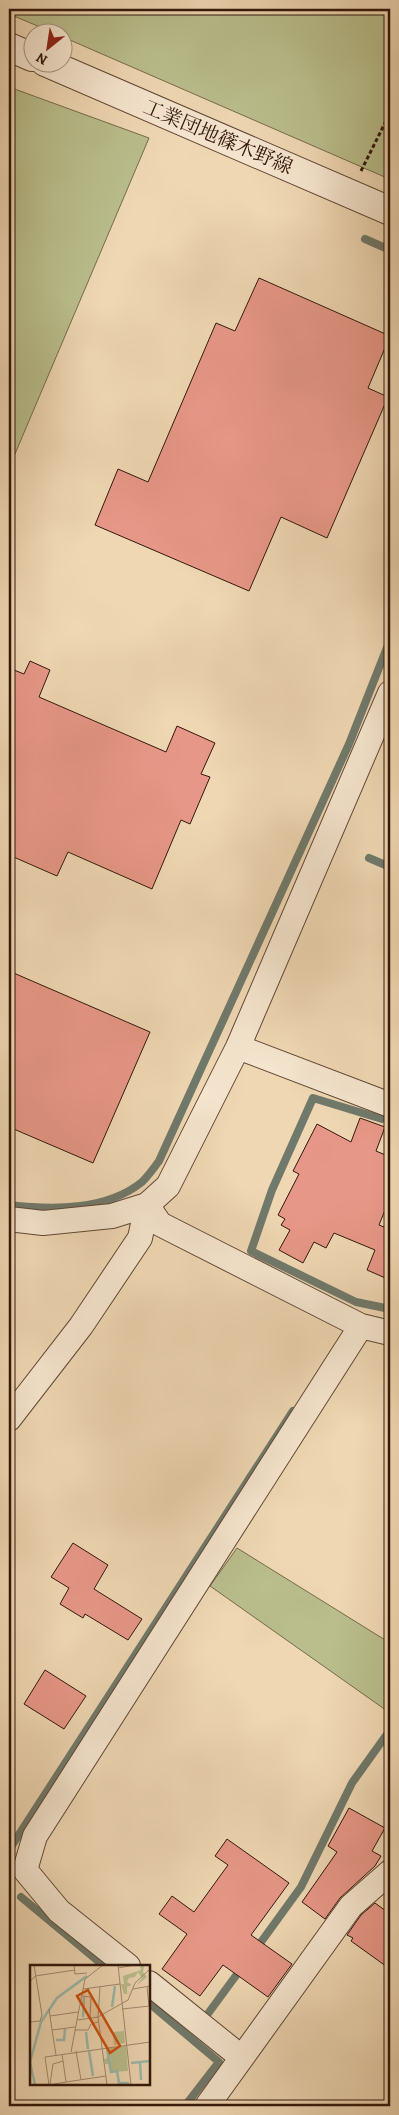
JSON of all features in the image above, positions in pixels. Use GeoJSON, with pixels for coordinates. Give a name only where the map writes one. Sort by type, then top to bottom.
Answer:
{"type":"FeatureCollection","features":[{"type":"Feature","properties":{"kind":"street"},"geometry":{"type":"LineString","coordinates":[[9,47],[22,53]]}},
{"type":"Feature","properties":{"kind":"street","name":"工業団地篠木野線"},"geometry":{"type":"LineString","coordinates":[[68,72],[390,211]]}},
{"type":"Feature","properties":{"kind":"street"},"geometry":{"type":"LineString","coordinates":[[9,1219],[43,1223],[112,1216],[147,1205],[168,1186],[238,1047],[390,693]]}},
{"type":"Feature","properties":{"kind":"street"},"geometry":{"type":"LineString","coordinates":[[238,1047],[390,1105]]}},
{"type":"Feature","properties":{"kind":"street"},"geometry":{"type":"LineString","coordinates":[[147,1205],[160,1224],[362,1326],[390,1333]]}},
{"type":"Feature","properties":{"kind":"street"},"geometry":{"type":"LineString","coordinates":[[9,1419],[82,1326],[140,1238],[147,1205]]}},
{"type":"Feature","properties":{"kind":"street"},"geometry":{"type":"LineString","coordinates":[[127,1965],[58,1911],[17,1875],[35,1836],[362,1326]]}},
{"type":"Feature","properties":{"kind":"street"},"geometry":{"type":"LineString","coordinates":[[207,2106],[227,2081],[241,2057],[351,1906],[390,1872]]}},
{"type":"Feature","properties":{"kind":"street"},"geometry":{"type":"LineString","coordinates":[[150,1984],[241,2057]]}},
{"type":"Feature","properties":{"kind":"path"},"geometry":{"type":"LineString","coordinates":[[350,194],[390,113]]}},
{"type":"Feature","properties":{"kind":"green space"},"geometry":{"type":"Polygon","coordinates":[[[9,9],[390,9],[390,174],[387,178],[72,41],[72,22],[28,22],[9,14],[9,9]]]}},
{"type":"Feature","properties":{"kind":"green space"},"geometry":{"type":"Polygon","coordinates":[[[9,87],[149,138],[9,468],[9,87]]]}},
{"type":"Feature","properties":{"kind":"green space"},"geometry":{"type":"Polygon","coordinates":[[[237,1548],[390,1643],[390,1713],[210,1586],[237,1548]]]}},
{"type":"Feature","properties":{"kind":"building"},"geometry":{"type":"Polygon","coordinates":[[[259,278],[390,336],[368,388],[388,397],[327,538],[281,517],[249,591],[95,525],[118,469],[148,482],[216,323],[235,331],[259,278]]]}},
{"type":"Feature","properties":{"kind":"building"},"geometry":{"type":"Polygon","coordinates":[[[30,661],[50,670],[39,697],[166,752],[177,726],[215,743],[201,774],[210,777],[190,824],[181,820],[152,889],[68,852],[57,876],[9,855],[9,668],[24,674],[30,661]]]}},
{"type":"Feature","properties":{"kind":"building"},"geometry":{"type":"Polygon","coordinates":[[[9,971],[150,1032],[93,1163],[9,1127],[9,971]]]}},
{"type":"Feature","properties":{"kind":"building"},"geometry":{"type":"Polygon","coordinates":[[[360,1118],[385,1127],[376,1151],[390,1157],[390,1198],[379,1225],[384,1227],[390,1215],[390,1280],[367,1270],[375,1250],[334,1233],[326,1248],[314,1242],[303,1263],[279,1250],[290,1230],[281,1225],[285,1219],[278,1215],[299,1174],[293,1171],[317,1124],[351,1142],[360,1118]]]}},
{"type":"Feature","properties":{"kind":"building"},"geometry":{"type":"Polygon","coordinates":[[[73,1543],[108,1565],[94,1589],[142,1619],[128,1640],[85,1614],[83,1618],[60,1604],[69,1588],[51,1577],[73,1543]]]}},
{"type":"Feature","properties":{"kind":"building"},"geometry":{"type":"Polygon","coordinates":[[[45,1670],[86,1696],[64,1729],[24,1704],[45,1670]]]}},
{"type":"Feature","properties":{"kind":"building"},"geometry":{"type":"Polygon","coordinates":[[[349,1808],[385,1828],[372,1851],[381,1856],[375,1866],[340,1898],[325,1919],[302,1902],[337,1852],[328,1846],[349,1808]]]}},
{"type":"Feature","properties":{"kind":"building"},"geometry":{"type":"Polygon","coordinates":[[[227,1839],[289,1883],[251,1935],[292,1964],[268,1997],[223,1965],[200,1996],[162,1969],[187,1934],[159,1914],[172,1896],[194,1912],[228,1865],[215,1856],[227,1839]]]}},
{"type":"Feature","properties":{"kind":"building"},"geometry":{"type":"Polygon","coordinates":[[[375,1903],[390,1914],[390,1969],[351,1941],[353,1938],[347,1935],[361,1915],[375,1903]]]}},
{"type":"Feature","properties":{"kind":"waterway"},"geometry":{"type":"LineString","coordinates":[[365,239],[390,250]]}},
{"type":"Feature","properties":{"kind":"waterway"},"geometry":{"type":"LineString","coordinates":[[9,1205],[60,1208],[112,1199],[128,1192],[142,1182],[159,1161],[349,744],[390,640]]}},
{"type":"Feature","properties":{"kind":"waterway"},"geometry":{"type":"LineString","coordinates":[[369,858],[390,867]]}},
{"type":"Feature","properties":{"kind":"waterway"},"geometry":{"type":"LineString","coordinates":[[382,1119],[313,1098],[272,1190],[251,1251],[356,1302],[390,1309]]}},
{"type":"Feature","properties":{"kind":"waterway"},"geometry":{"type":"LineString","coordinates":[[9,1850],[293,1411]]}},
{"type":"Feature","properties":{"kind":"waterway"},"geometry":{"type":"LineString","coordinates":[[256,1949],[301,1887],[352,1783],[390,1730]]}},
{"type":"Feature","properties":{"kind":"waterway"},"geometry":{"type":"LineString","coordinates":[[21,1897],[103,1965]]}},
{"type":"Feature","properties":{"kind":"waterway"},"geometry":{"type":"LineString","coordinates":[[207,2015],[243,1966]]}},
{"type":"Feature","properties":{"kind":"waterway"},"geometry":{"type":"LineString","coordinates":[[150,2004],[219,2062],[185,2106]]}}]}
